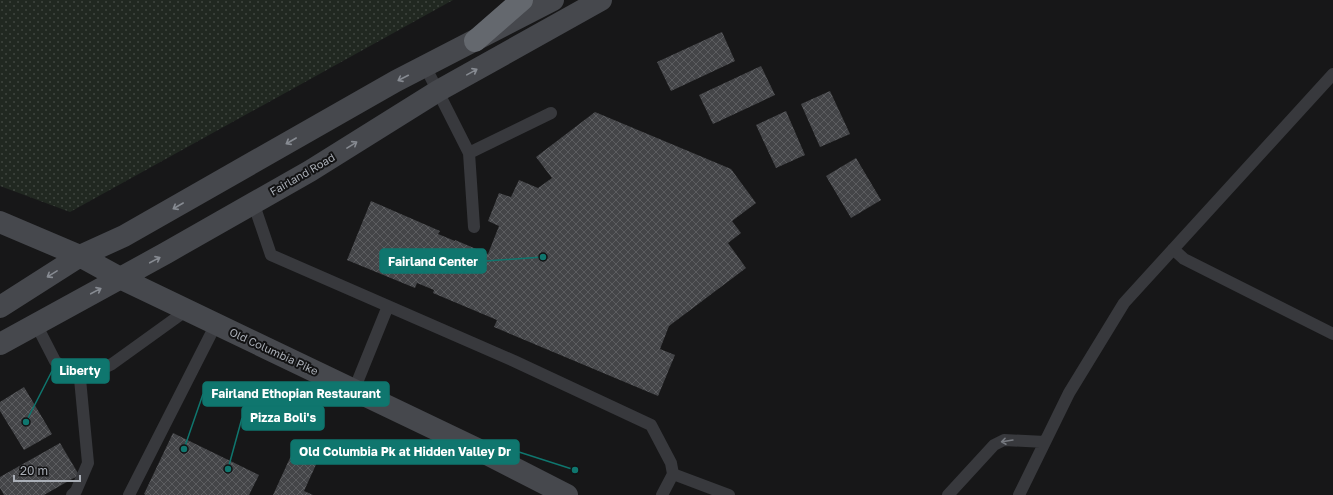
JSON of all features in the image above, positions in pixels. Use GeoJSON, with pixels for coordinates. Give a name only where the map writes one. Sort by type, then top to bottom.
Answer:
{"type":"FeatureCollection","features":[{"type":"Feature","properties":{"kind":"highway"},"geometry":{"type":"LineString","coordinates":[[475,41],[522,0]]}},
{"type":"Feature","properties":{"kind":"main road"},"geometry":{"type":"LineString","coordinates":[[0,307],[80,256],[124,236],[396,81],[553,0]]}},
{"type":"Feature","properties":{"kind":"main road","name":"Fairland Road"},"geometry":{"type":"LineString","coordinates":[[0,344],[166,253],[310,170],[438,91],[601,0]]}},
{"type":"Feature","properties":{"kind":"main road","name":"Old Columbia Pike"},"geometry":{"type":"LineString","coordinates":[[0,222],[80,256],[120,278],[477,449],[567,495]]}},
{"type":"Feature","properties":{"kind":"lane"},"geometry":{"type":"LineString","coordinates":[[425,66],[469,153],[474,227]]}},
{"type":"Feature","properties":{"kind":"lane"},"geometry":{"type":"LineString","coordinates":[[1019,495],[1069,393],[1124,303],[1333,74]]}},
{"type":"Feature","properties":{"kind":"lane"},"geometry":{"type":"LineString","coordinates":[[469,153],[551,113]]}},
{"type":"Feature","properties":{"kind":"lane"},"geometry":{"type":"LineString","coordinates":[[253,202],[271,255],[514,361],[651,425],[671,463],[673,474],[662,495]]}},
{"type":"Feature","properties":{"kind":"lane"},"geometry":{"type":"LineString","coordinates":[[1173,249],[1184,259],[1333,334]]}},
{"type":"Feature","properties":{"kind":"lane"},"geometry":{"type":"LineString","coordinates":[[354,390],[388,306]]}},
{"type":"Feature","properties":{"kind":"lane"},"geometry":{"type":"LineString","coordinates":[[80,379],[112,364],[187,310]]}},
{"type":"Feature","properties":{"kind":"lane"},"geometry":{"type":"LineString","coordinates":[[36,324],[55,361],[80,379],[88,463],[76,491],[72,495]]}},
{"type":"Feature","properties":{"kind":"lane"},"geometry":{"type":"LineString","coordinates":[[129,495],[216,324]]}},
{"type":"Feature","properties":{"kind":"lane"},"geometry":{"type":"LineString","coordinates":[[948,495],[994,445],[1004,440],[1045,442]]}},
{"type":"Feature","properties":{"kind":"lane"},"geometry":{"type":"LineString","coordinates":[[673,474],[729,495]]}},
{"type":"Feature","properties":{"kind":"shaded area"},"geometry":{"type":"Polygon","coordinates":[[[0,0],[453,0],[70,212],[0,186],[0,0]]]}},
{"type":"Feature","properties":{"kind":"building"},"geometry":{"type":"Polygon","coordinates":[[[722,32],[735,61],[671,91],[657,62],[722,32]]]}},
{"type":"Feature","properties":{"kind":"building"},"geometry":{"type":"Polygon","coordinates":[[[761,66],[775,95],[713,124],[699,95],[761,66]]]}},
{"type":"Feature","properties":{"kind":"building"},"geometry":{"type":"Polygon","coordinates":[[[830,91],[850,134],[820,147],[801,104],[830,91]]]}},
{"type":"Feature","properties":{"kind":"building"},"geometry":{"type":"Polygon","coordinates":[[[786,111],[805,155],[776,168],[756,125],[786,111]]]}},
{"type":"Feature","properties":{"kind":"building"},"geometry":{"type":"Polygon","coordinates":[[[595,112],[731,169],[756,203],[732,221],[741,233],[728,243],[746,268],[669,326],[660,349],[675,355],[658,396],[494,327],[497,320],[433,293],[434,290],[417,283],[415,288],[347,260],[371,201],[440,231],[438,234],[488,254],[499,226],[488,221],[499,193],[511,197],[519,180],[538,188],[552,178],[536,157],[595,112]]]}},
{"type":"Feature","properties":{"kind":"building"},"geometry":{"type":"Polygon","coordinates":[[[856,158],[881,200],[851,218],[826,176],[856,158]]]}},
{"type":"Feature","properties":{"kind":"building"},"geometry":{"type":"Polygon","coordinates":[[[24,387],[52,434],[24,450],[0,411],[0,402],[24,387]]]}},
{"type":"Feature","properties":{"kind":"building"},"geometry":{"type":"Polygon","coordinates":[[[173,433],[259,475],[249,495],[144,494],[173,433]]]}},
{"type":"Feature","properties":{"kind":"building"},"geometry":{"type":"Polygon","coordinates":[[[60,443],[79,475],[44,495],[4,495],[0,488],[0,477],[60,443]]]}},
{"type":"Feature","properties":{"kind":"building"},"geometry":{"type":"Polygon","coordinates":[[[295,447],[319,458],[304,491],[313,495],[273,495],[295,447]]]}},
{"type":"Feature","properties":{"kind":"place","name":"Fairland Center"},"geometry":{"type":"Point","coordinates":[543,257]}},
{"type":"Feature","properties":{"kind":"place","name":"Liberty"},"geometry":{"type":"Point","coordinates":[26,422]}},
{"type":"Feature","properties":{"kind":"place","name":"Fairland Ethopian Restaurant"},"geometry":{"type":"Point","coordinates":[184,449]}},
{"type":"Feature","properties":{"kind":"place","name":"Pizza Boli's"},"geometry":{"type":"Point","coordinates":[228,469]}},
{"type":"Feature","properties":{"kind":"place","name":"Old Columbia Pk at Hidden Valley Dr"},"geometry":{"type":"Point","coordinates":[575,470]}}]}
